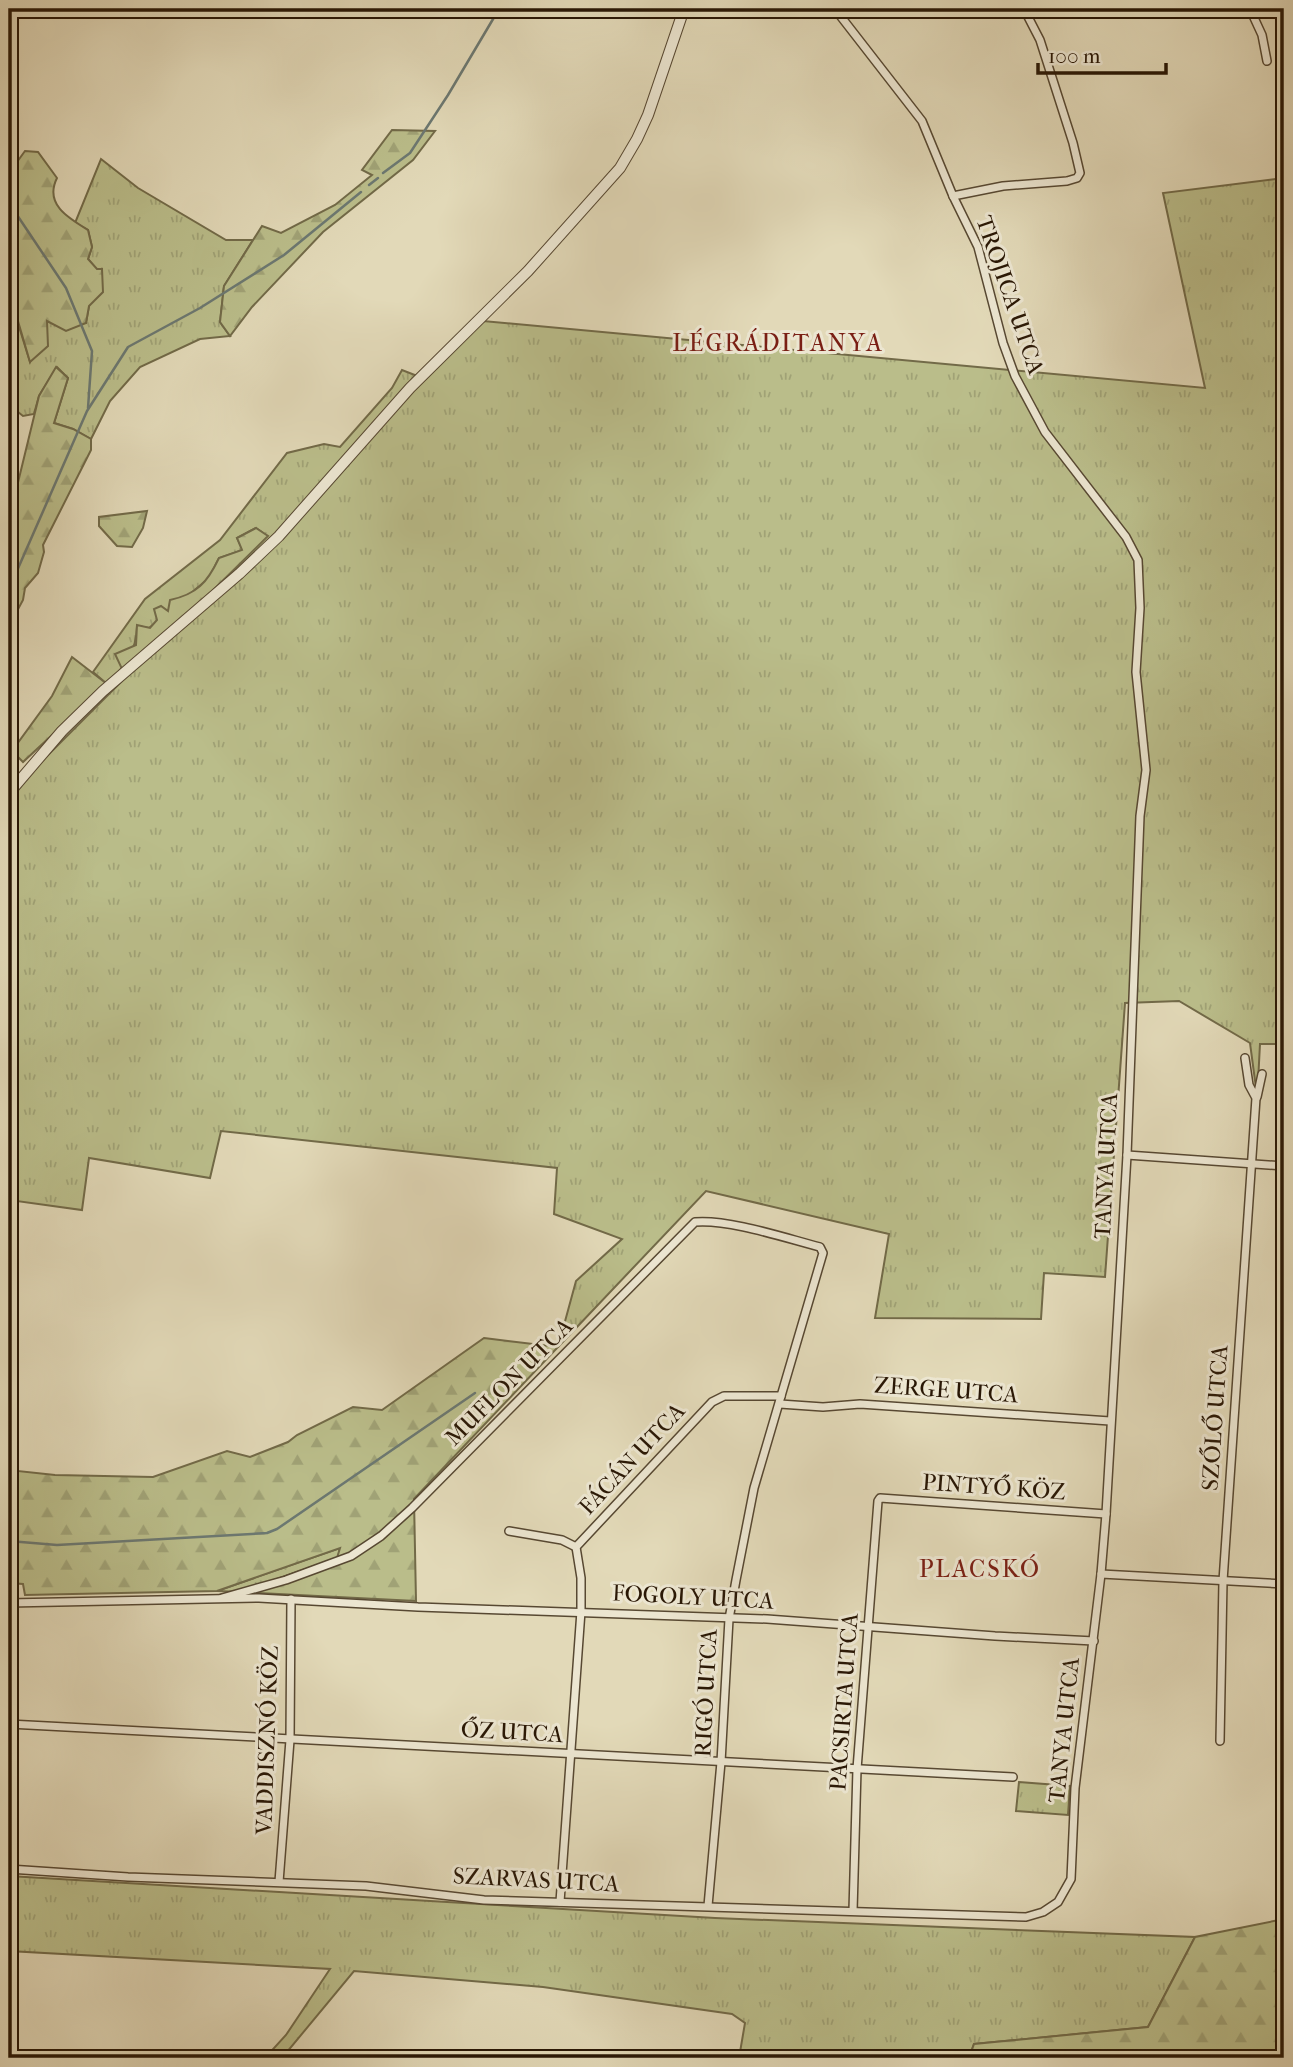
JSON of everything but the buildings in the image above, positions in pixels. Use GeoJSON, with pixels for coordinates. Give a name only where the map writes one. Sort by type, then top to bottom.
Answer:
{"type":"FeatureCollection","features":[{"type":"Feature","properties":{"kind":"street"},"geometry":{"type":"LineString","coordinates":[[9,793],[62,731],[103,691],[279,536],[410,388],[528,271],[620,168],[648,115],[684,9]]}},
{"type":"Feature","properties":{"kind":"street","name":"TROJICA UTCA"},"geometry":{"type":"LineString","coordinates":[[835,9],[922,121],[953,196],[978,247],[1003,342],[1015,376],[1045,432],[1062,452]]}},
{"type":"Feature","properties":{"kind":"street"},"geometry":{"type":"LineString","coordinates":[[953,196],[1003,186],[1068,181],[1077,178],[1080,173],[1040,40],[1024,9]]}},
{"type":"Feature","properties":{"kind":"street"},"geometry":{"type":"LineString","coordinates":[[1250,9],[1262,35],[1267,61]]}},
{"type":"Feature","properties":{"kind":"street","name":"TANYA UTCA"},"geometry":{"type":"LineString","coordinates":[[1058,1902],[1071,1879],[1075,1788],[1094,1641],[1106,1514],[1127,1155],[1140,816],[1146,770],[1136,672],[1140,608],[1138,560],[1126,537],[1062,452]]}},
{"type":"Feature","properties":{"kind":"street","name":"SZŐLŐ UTCA"},"geometry":{"type":"LineString","coordinates":[[1245,1058],[1249,1086],[1256,1098]]}},
{"type":"Feature","properties":{"kind":"street","name":"SZŐLŐ UTCA"},"geometry":{"type":"LineString","coordinates":[[1220,1741],[1223,1581],[1256,1098],[1262,1074]]}},
{"type":"Feature","properties":{"kind":"street"},"geometry":{"type":"LineString","coordinates":[[1127,1155],[1284,1166]]}},
{"type":"Feature","properties":{"kind":"street","name":"MUFLON UTCA"},"geometry":{"type":"LineString","coordinates":[[222,1598],[286,1580],[351,1556],[381,1536],[412,1508],[695,1222],[704,1221],[740,1228],[820,1247]]}},
{"type":"Feature","properties":{"kind":"street","name":"RIGÓ UTCA"},"geometry":{"type":"LineString","coordinates":[[708,1906],[721,1762],[729,1619],[754,1488],[823,1253],[820,1247]]}},
{"type":"Feature","properties":{"kind":"street","name":"FÁCÁN UTCA"},"geometry":{"type":"LineString","coordinates":[[560,1902],[581,1611],[581,1578],[576,1547],[712,1402],[724,1396],[780,1400]]}},
{"type":"Feature","properties":{"kind":"street","name":"ZERGE UTCA"},"geometry":{"type":"LineString","coordinates":[[780,1400],[822,1407],[860,1404],[1110,1421]]}},
{"type":"Feature","properties":{"kind":"street","name":"PINTYŐ KÖZ"},"geometry":{"type":"LineString","coordinates":[[880,1498],[1106,1514]]}},
{"type":"Feature","properties":{"kind":"street","name":"PACSIRTA UTCA"},"geometry":{"type":"LineString","coordinates":[[853,1911],[857,1769],[880,1498]]}},
{"type":"Feature","properties":{"kind":"street"},"geometry":{"type":"LineString","coordinates":[[509,1531],[562,1540],[576,1547]]}},
{"type":"Feature","properties":{"kind":"street"},"geometry":{"type":"LineString","coordinates":[[1101,1574],[1284,1584]]}},
{"type":"Feature","properties":{"kind":"street","name":"MUFLON UTCA"},"geometry":{"type":"LineString","coordinates":[[9,1603],[291,1599]]}},
{"type":"Feature","properties":{"kind":"street","name":"FOGOLY UTCA"},"geometry":{"type":"LineString","coordinates":[[291,1599],[418,1607],[767,1619],[1094,1641]]}},
{"type":"Feature","properties":{"kind":"street","name":"VADDISZNÓ KÖZ"},"geometry":{"type":"LineString","coordinates":[[279,1882],[290,1740],[291,1599]]}},
{"type":"Feature","properties":{"kind":"street","name":"ŐZ UTCA"},"geometry":{"type":"LineString","coordinates":[[9,1724],[1013,1777]]}},
{"type":"Feature","properties":{"kind":"street","name":"SZARVAS UTCA"},"geometry":{"type":"LineString","coordinates":[[9,1869],[128,1877],[366,1886],[484,1900],[1026,1917],[1043,1912],[1058,1902]]}},
{"type":"Feature","properties":{"kind":"green space"},"geometry":{"type":"Polygon","coordinates":[[[392,130],[435,131],[413,160],[323,232],[252,307],[230,336],[220,322],[224,286],[262,226],[281,233],[335,205],[372,175],[362,170],[392,130]]]}},
{"type":"Feature","properties":{"kind":"green space"},"geometry":{"type":"Polygon","coordinates":[[[25,151],[38,152],[57,178],[54,187],[56,203],[66,215],[88,230],[92,247],[88,259],[97,269],[102,269],[103,292],[89,306],[86,323],[66,331],[47,321],[48,346],[30,362],[13,304],[9,301],[9,173],[25,151]]]}},
{"type":"Feature","properties":{"kind":"green space"},"geometry":{"type":"Polygon","coordinates":[[[101,159],[138,188],[226,240],[253,240],[224,286],[220,322],[230,336],[200,339],[140,367],[110,401],[91,439],[54,423],[68,378],[57,367],[39,396],[34,414],[23,416],[9,411],[9,301],[30,362],[47,320],[86,323],[101,269],[97,270],[88,259],[92,247],[88,230],[75,223],[101,159]]]}},
{"type":"Feature","properties":{"kind":"green space"},"geometry":{"type":"Polygon","coordinates":[[[1284,178],[1284,1044],[1260,1044],[1256,1088],[1250,1043],[1179,1001],[1125,1003],[1105,1277],[1044,1273],[1041,1319],[875,1318],[889,1234],[706,1191],[558,1347],[576,1281],[622,1239],[554,1214],[557,1168],[221,1131],[210,1178],[89,1158],[82,1210],[9,1200],[9,794],[267,536],[256,528],[237,538],[243,550],[219,558],[209,578],[149,628],[137,626],[135,644],[129,658],[107,684],[93,672],[145,599],[220,540],[287,453],[324,444],[340,447],[392,388],[402,370],[425,379],[483,321],[1205,388],[1163,193],[1284,178]]]}},
{"type":"Feature","properties":{"kind":"green space"},"geometry":{"type":"Polygon","coordinates":[[[56,367],[68,378],[54,423],[91,439],[91,450],[43,545],[44,552],[38,573],[25,588],[23,600],[9,626],[9,510],[39,396],[56,367]]]}},
{"type":"Feature","properties":{"kind":"green space"},"geometry":{"type":"Polygon","coordinates":[[[147,511],[143,528],[132,547],[117,546],[99,526],[99,517],[147,511]]]}},
{"type":"Feature","properties":{"kind":"green space"},"geometry":{"type":"Polygon","coordinates":[[[256,528],[268,536],[196,607],[122,669],[115,654],[136,645],[137,625],[150,628],[157,620],[154,609],[161,606],[168,611],[170,600],[194,591],[210,574],[219,558],[242,550],[237,538],[256,528]]]}},
{"type":"Feature","properties":{"kind":"green space"},"geometry":{"type":"Polygon","coordinates":[[[72,657],[107,684],[23,762],[12,751],[52,696],[72,657]]]}},
{"type":"Feature","properties":{"kind":"green space"},"geometry":{"type":"Polygon","coordinates":[[[484,1338],[558,1347],[414,1499],[416,1601],[240,1592],[337,1558],[340,1548],[217,1591],[25,1595],[23,1584],[9,1583],[9,1470],[55,1475],[153,1477],[227,1451],[250,1457],[288,1442],[353,1407],[382,1410],[484,1338]]]}},
{"type":"Feature","properties":{"kind":"green space"},"geometry":{"type":"Polygon","coordinates":[[[340,1548],[338,1558],[240,1592],[217,1591],[340,1548]]]}},
{"type":"Feature","properties":{"kind":"green space"},"geometry":{"type":"Polygon","coordinates":[[[1019,1782],[1070,1786],[1068,1815],[1016,1811],[1019,1782]]]}},
{"type":"Feature","properties":{"kind":"green space"},"geometry":{"type":"Polygon","coordinates":[[[9,1876],[715,1918],[1195,1937],[1148,2027],[974,2044],[969,2058],[739,2058],[745,2023],[732,2014],[543,1987],[354,1971],[282,2058],[265,2058],[286,2035],[330,1969],[9,1951],[9,1876]]]}},
{"type":"Feature","properties":{"kind":"green space"},"geometry":{"type":"Polygon","coordinates":[[[1284,1919],[1284,2058],[969,2058],[974,2044],[1148,2027],[1195,1937],[1284,1919]]]}},
{"type":"Feature","properties":{"kind":"waterway"},"geometry":{"type":"LineString","coordinates":[[383,173],[410,153],[499,9]]}},
{"type":"Feature","properties":{"kind":"waterway"},"geometry":{"type":"LineString","coordinates":[[369,185],[378,178]]}},
{"type":"Feature","properties":{"kind":"waterway"},"geometry":{"type":"LineString","coordinates":[[9,589],[87,411],[128,347],[200,308],[284,255],[361,192]]}},
{"type":"Feature","properties":{"kind":"waterway"},"geometry":{"type":"LineString","coordinates":[[9,203],[66,288],[92,351],[88,408]]}},
{"type":"Feature","properties":{"kind":"waterway"},"geometry":{"type":"LineString","coordinates":[[9,1541],[57,1545],[267,1533],[277,1529],[475,1393]]}},
{"type":"Feature","properties":{"kind":"district","name":"LÉGRÁDITANYA"},"geometry":{"type":"Point","coordinates":[778,343]}},
{"type":"Feature","properties":{"kind":"district","name":"PLACSKÓ"},"geometry":{"type":"Point","coordinates":[980,1569]}}]}
